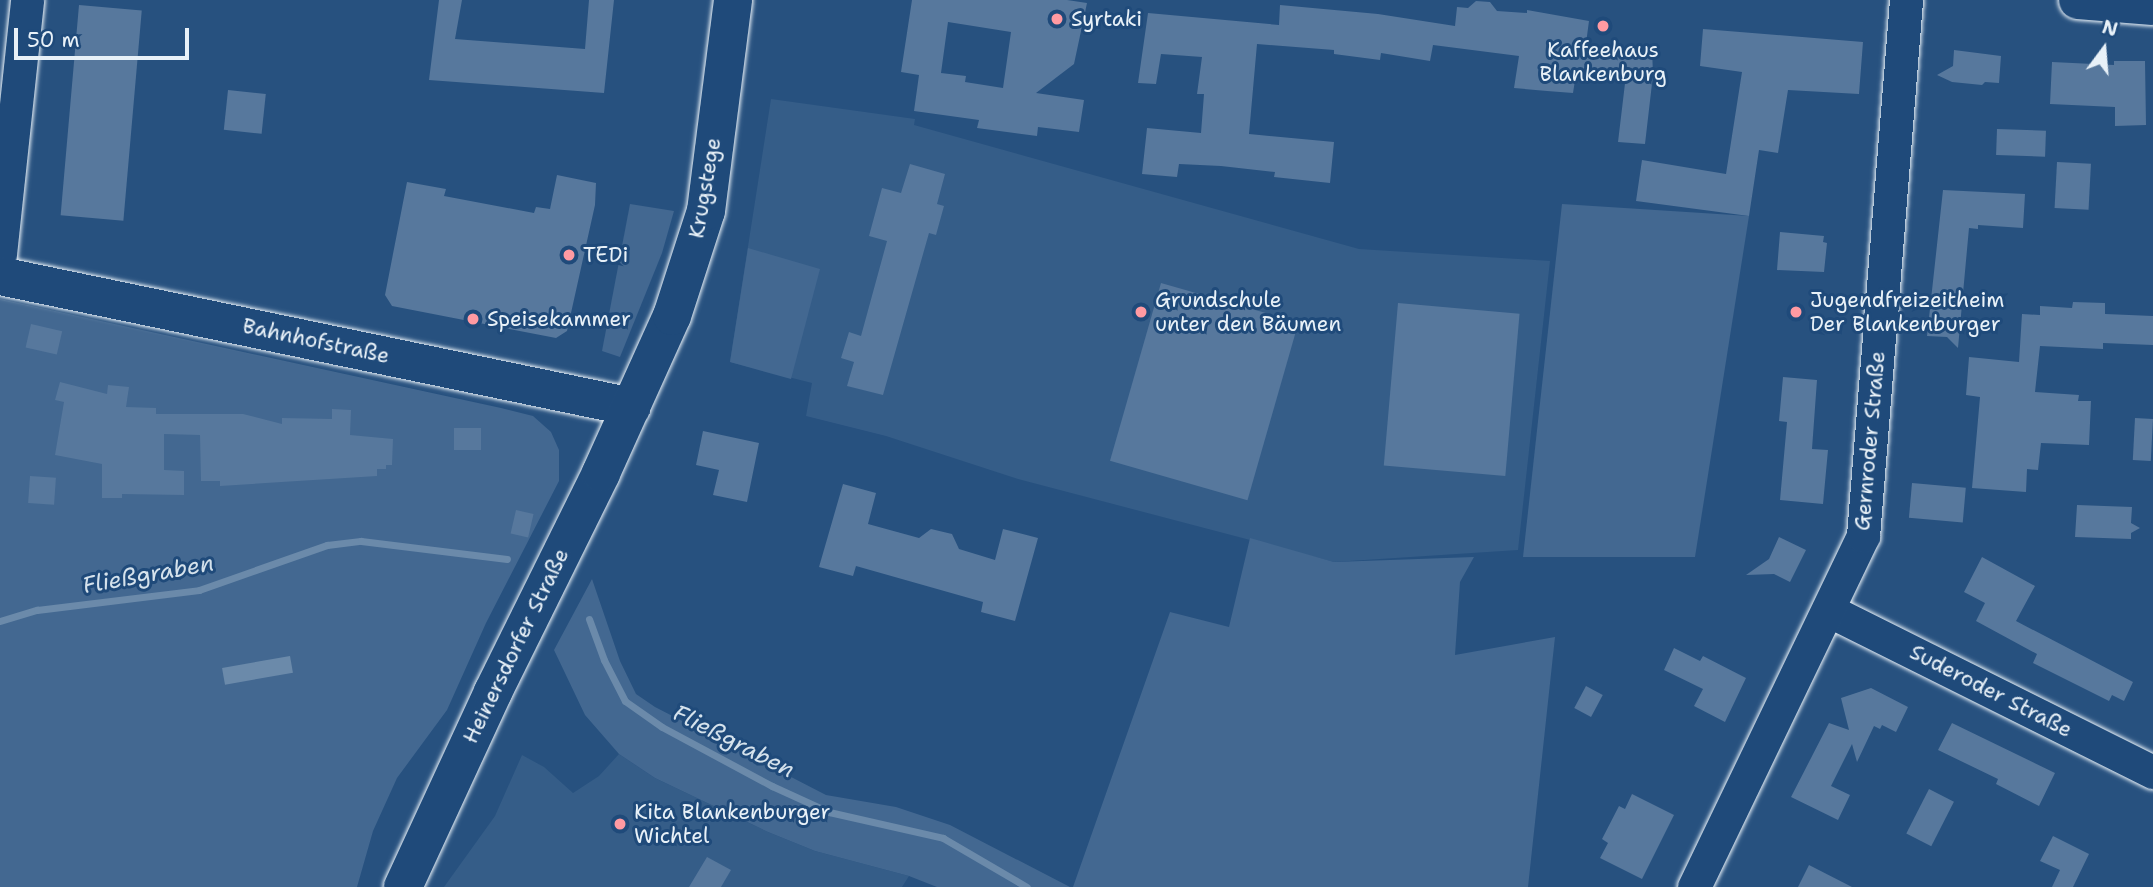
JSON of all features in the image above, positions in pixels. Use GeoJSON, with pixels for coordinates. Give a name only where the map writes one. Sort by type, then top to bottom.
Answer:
{"type":"FeatureCollection","features":[{"type":"Feature","properties":{"kind":"main road","name":"Krugstege"},"geometry":{"type":"LineString","coordinates":[[632,407],[672,317],[706,211],[733,0]]}},
{"type":"Feature","properties":{"kind":"main road"},"geometry":{"type":"LineString","coordinates":[[2078,0],[2153,6]]}},
{"type":"Feature","properties":{"kind":"main road","name":"Bahnhofstraße"},"geometry":{"type":"LineString","coordinates":[[0,276],[632,407]]}},
{"type":"Feature","properties":{"kind":"main road","name":"Heinersdorfer Straße"},"geometry":{"type":"LineString","coordinates":[[403,887],[492,692],[632,407]]}},
{"type":"Feature","properties":{"kind":"street"},"geometry":{"type":"LineString","coordinates":[[0,254],[27,0]]}},
{"type":"Feature","properties":{"kind":"street","name":"Gernroder Straße"},"geometry":{"type":"LineString","coordinates":[[1694,887],[1863,536],[1906,0]]}},
{"type":"Feature","properties":{"kind":"street","name":"Suderoder Straße"},"geometry":{"type":"LineString","coordinates":[[1829,611],[2153,772]]}},
{"type":"Feature","properties":{"kind":"shaded area","name":"Grundschule unter den Bäumen"},"geometry":{"type":"Polygon","coordinates":[[[771,99],[915,119],[914,125],[1359,249],[1550,261],[1518,550],[1334,562],[1018,479],[886,436],[806,416],[812,383],[730,362],[771,99]]]}},
{"type":"Feature","properties":{"kind":"shaded area"},"geometry":{"type":"Polygon","coordinates":[[[630,204],[674,211],[662,253],[620,357],[602,351],[630,204]]]}},
{"type":"Feature","properties":{"kind":"shaded area"},"geometry":{"type":"Polygon","coordinates":[[[1562,204],[1749,216],[1695,557],[1523,557],[1562,204]]]}},
{"type":"Feature","properties":{"kind":"shaded area"},"geometry":{"type":"Polygon","coordinates":[[[748,248],[820,269],[791,379],[730,362],[748,248]]]}},
{"type":"Feature","properties":{"kind":"shaded area"},"geometry":{"type":"Polygon","coordinates":[[[0,299],[501,408],[533,416],[551,432],[559,450],[559,481],[486,623],[447,710],[397,778],[373,831],[357,887],[0,887],[0,299]]]}},
{"type":"Feature","properties":{"kind":"shaded area"},"geometry":{"type":"Polygon","coordinates":[[[1250,538],[1334,562],[1474,557],[1460,582],[1455,655],[1555,637],[1528,887],[1073,887],[1170,612],[1229,627],[1250,538]]]}},
{"type":"Feature","properties":{"kind":"shaded area"},"geometry":{"type":"Polygon","coordinates":[[[592,579],[620,661],[636,694],[655,707],[826,795],[896,807],[950,825],[1070,887],[937,887],[909,876],[815,851],[768,832],[655,778],[619,754],[585,715],[554,650],[592,579]]]}},
{"type":"Feature","properties":{"kind":"shaded area"},"geometry":{"type":"Polygon","coordinates":[[[290,656],[293,673],[225,685],[222,668],[290,656]]]}},
{"type":"Feature","properties":{"kind":"shaded area","name":"Kita Blankenburger Wichtel"},"geometry":{"type":"Polygon","coordinates":[[[619,754],[655,778],[768,832],[815,851],[909,876],[902,887],[444,887],[495,816],[522,755],[544,767],[573,793],[599,776],[619,754]]]}},
{"type":"Feature","properties":{"kind":"building"},"geometry":{"type":"Polygon","coordinates":[[[439,0],[462,0],[455,39],[585,49],[589,0],[614,0],[604,93],[429,80],[439,0]]]}},
{"type":"Feature","properties":{"kind":"building"},"geometry":{"type":"Polygon","coordinates":[[[912,0],[1067,0],[1087,3],[1074,64],[1036,93],[1084,100],[1079,132],[1038,127],[1037,136],[977,128],[979,120],[914,111],[919,75],[901,72],[912,0]],[[948,22],[941,73],[966,76],[965,82],[1003,88],[1011,32],[948,22]]]}},
{"type":"Feature","properties":{"kind":"building"},"geometry":{"type":"Polygon","coordinates":[[[1476,1],[1490,2],[1497,11],[1527,13],[1527,10],[1589,21],[1585,51],[1652,48],[1653,75],[1645,144],[1618,142],[1626,75],[1576,74],[1573,93],[1547,91],[1514,88],[1519,56],[1433,45],[1430,61],[1381,53],[1380,60],[1334,54],[1334,50],[1257,44],[1249,134],[1334,142],[1330,183],[1274,177],[1275,172],[1221,166],[1179,164],[1177,177],[1142,174],[1147,128],[1201,133],[1204,94],[1197,94],[1202,57],[1161,54],[1156,84],[1138,83],[1148,13],[1279,25],[1280,5],[1378,14],[1455,26],[1457,7],[1468,8],[1476,1]]]}},
{"type":"Feature","properties":{"kind":"building"},"geometry":{"type":"Polygon","coordinates":[[[79,5],[142,10],[123,221],[61,215],[79,5]]]}},
{"type":"Feature","properties":{"kind":"building"},"geometry":{"type":"Polygon","coordinates":[[[1703,29],[1863,42],[1859,94],[1788,90],[1778,153],[1759,150],[1749,216],[1636,201],[1642,160],[1726,174],[1742,72],[1700,66],[1703,29]]]}},
{"type":"Feature","properties":{"kind":"building"},"geometry":{"type":"Polygon","coordinates":[[[1954,50],[2001,56],[1999,83],[1985,82],[1982,85],[1952,82],[1937,75],[1953,66],[1954,50]]]}},
{"type":"Feature","properties":{"kind":"building"},"geometry":{"type":"Polygon","coordinates":[[[2114,61],[2145,61],[2146,125],[2115,126],[2115,107],[2050,104],[2052,62],[2114,65],[2114,61]]]}},
{"type":"Feature","properties":{"kind":"building"},"geometry":{"type":"Polygon","coordinates":[[[228,90],[266,94],[262,134],[224,130],[228,90]]]}},
{"type":"Feature","properties":{"kind":"building"},"geometry":{"type":"Polygon","coordinates":[[[1997,129],[2046,131],[2045,157],[1996,155],[1997,129]]]}},
{"type":"Feature","properties":{"kind":"building"},"geometry":{"type":"Polygon","coordinates":[[[2057,162],[2091,164],[2089,210],[2055,208],[2057,162]]]}},
{"type":"Feature","properties":{"kind":"building"},"geometry":{"type":"Polygon","coordinates":[[[910,164],[945,174],[937,204],[944,206],[936,235],[929,233],[883,395],[847,386],[854,362],[841,358],[849,332],[861,336],[887,241],[869,236],[882,188],[901,193],[910,164]]]}},
{"type":"Feature","properties":{"kind":"building"},"geometry":{"type":"Polygon","coordinates":[[[557,175],[596,183],[595,205],[567,331],[556,338],[392,306],[385,295],[407,182],[446,189],[444,196],[534,213],[536,207],[550,209],[557,175]]]}},
{"type":"Feature","properties":{"kind":"building"},"geometry":{"type":"Polygon","coordinates":[[[1943,190],[2025,194],[2023,228],[1978,225],[1978,229],[1969,228],[1958,348],[1947,337],[1927,336],[1943,190]]]}},
{"type":"Feature","properties":{"kind":"building"},"geometry":{"type":"Polygon","coordinates":[[[1780,232],[1824,236],[1823,242],[1827,243],[1824,272],[1777,270],[1780,232]]]}},
{"type":"Feature","properties":{"kind":"building"},"geometry":{"type":"Polygon","coordinates":[[[1161,283],[1298,322],[1247,500],[1110,461],[1161,283]]]}},
{"type":"Feature","properties":{"kind":"building"},"geometry":{"type":"Polygon","coordinates":[[[2073,302],[2105,303],[2105,314],[2153,316],[2153,345],[2103,343],[2103,349],[2040,346],[2035,392],[2079,395],[2078,401],[2091,401],[2089,445],[2041,443],[2038,470],[2027,469],[2026,492],[1972,488],[1980,397],[1966,395],[1969,357],[2019,362],[2022,314],[2040,315],[2040,306],[2072,308],[2073,302]]]}},
{"type":"Feature","properties":{"kind":"building"},"geometry":{"type":"Polygon","coordinates":[[[1398,303],[1520,314],[1505,476],[1384,465],[1398,303]]]}},
{"type":"Feature","properties":{"kind":"building"},"geometry":{"type":"Polygon","coordinates":[[[31,324],[62,331],[57,355],[26,347],[31,324]]]}},
{"type":"Feature","properties":{"kind":"building"},"geometry":{"type":"Polygon","coordinates":[[[1783,377],[1817,380],[1812,449],[1828,450],[1823,504],[1780,500],[1787,422],[1779,421],[1783,377]]]}},
{"type":"Feature","properties":{"kind":"building"},"geometry":{"type":"Polygon","coordinates":[[[60,382],[107,394],[108,385],[129,387],[126,407],[156,408],[156,414],[243,414],[282,424],[282,418],[332,419],[332,409],[351,410],[350,435],[393,439],[392,465],[386,465],[386,469],[377,469],[377,476],[220,486],[220,481],[201,481],[200,435],[164,434],[164,470],[184,471],[184,495],[122,494],[122,498],[102,498],[102,464],[55,455],[64,402],[55,400],[60,382]]]}},
{"type":"Feature","properties":{"kind":"building"},"geometry":{"type":"Polygon","coordinates":[[[2135,418],[2153,419],[2151,461],[2133,460],[2135,418]]]}},
{"type":"Feature","properties":{"kind":"building"},"geometry":{"type":"Polygon","coordinates":[[[454,428],[481,428],[481,450],[454,450],[454,428]]]}},
{"type":"Feature","properties":{"kind":"building"},"geometry":{"type":"Polygon","coordinates":[[[703,431],[759,443],[747,502],[713,495],[719,470],[696,465],[703,431]]]}},
{"type":"Feature","properties":{"kind":"building"},"geometry":{"type":"Polygon","coordinates":[[[30,476],[56,478],[54,505],[28,503],[30,476]]]}},
{"type":"Feature","properties":{"kind":"building"},"geometry":{"type":"Polygon","coordinates":[[[1912,483],[1966,488],[1963,523],[1909,518],[1912,483]]]}},
{"type":"Feature","properties":{"kind":"building"},"geometry":{"type":"Polygon","coordinates":[[[843,484],[876,493],[868,524],[919,538],[931,529],[952,534],[959,549],[995,560],[1003,529],[1038,538],[1015,621],[981,612],[983,602],[856,566],[853,576],[819,567],[843,484]]]}},
{"type":"Feature","properties":{"kind":"building"},"geometry":{"type":"Polygon","coordinates":[[[2077,505],[2132,507],[2131,523],[2140,528],[2131,533],[2131,539],[2075,537],[2077,505]]]}},
{"type":"Feature","properties":{"kind":"building"},"geometry":{"type":"Polygon","coordinates":[[[516,510],[534,514],[528,537],[511,533],[516,510]]]}},
{"type":"Feature","properties":{"kind":"building"},"geometry":{"type":"Polygon","coordinates":[[[1779,537],[1806,550],[1790,582],[1774,574],[1746,575],[1769,559],[1779,537]]]}},
{"type":"Feature","properties":{"kind":"building"},"geometry":{"type":"Polygon","coordinates":[[[1982,557],[2035,586],[2016,621],[2133,682],[2124,701],[2112,695],[2109,701],[2033,663],[2037,654],[1976,621],[1985,603],[1964,592],[1982,557]]]}},
{"type":"Feature","properties":{"kind":"building"},"geometry":{"type":"Polygon","coordinates":[[[1674,648],[1700,661],[1703,656],[1746,678],[1725,722],[1694,706],[1703,689],[1664,670],[1674,648]]]}},
{"type":"Feature","properties":{"kind":"building"},"geometry":{"type":"Polygon","coordinates":[[[1586,686],[1603,695],[1591,717],[1574,708],[1586,686]]]}},
{"type":"Feature","properties":{"kind":"building"},"geometry":{"type":"Polygon","coordinates":[[[1871,688],[1908,707],[1896,732],[1882,725],[1880,729],[1874,726],[1857,762],[1852,744],[1831,786],[1850,795],[1838,820],[1791,797],[1829,723],[1849,730],[1841,698],[1871,688]]]}},
{"type":"Feature","properties":{"kind":"building"},"geometry":{"type":"Polygon","coordinates":[[[1952,723],[2055,773],[2039,806],[1996,784],[1998,779],[1938,750],[1952,723]]]}},
{"type":"Feature","properties":{"kind":"building"},"geometry":{"type":"Polygon","coordinates":[[[1929,789],[1954,802],[1931,846],[1906,834],[1929,789]]]}},
{"type":"Feature","properties":{"kind":"building"},"geometry":{"type":"Polygon","coordinates":[[[1632,794],[1674,815],[1642,879],[1600,858],[1608,843],[1602,839],[1619,806],[1625,809],[1632,794]]]}},
{"type":"Feature","properties":{"kind":"building"},"geometry":{"type":"Polygon","coordinates":[[[2053,836],[2089,854],[2073,887],[2052,887],[2060,870],[2040,861],[2053,836]]]}},
{"type":"Feature","properties":{"kind":"building"},"geometry":{"type":"Polygon","coordinates":[[[707,857],[731,870],[721,887],[689,887],[707,857]]]}},
{"type":"Feature","properties":{"kind":"building"},"geometry":{"type":"Polygon","coordinates":[[[1809,865],[1852,887],[1798,887],[1809,865]]]}},
{"type":"Feature","properties":{"kind":"waterway","name":"Fließgraben"},"geometry":{"type":"LineString","coordinates":[[0,621],[37,610],[199,590],[327,545],[361,541],[507,559]]}},
{"type":"Feature","properties":{"kind":"waterway","name":"Fließgraben"},"geometry":{"type":"LineString","coordinates":[[589,619],[604,660],[625,701],[662,727],[772,786],[829,812],[943,838],[1027,887]]}},
{"type":"Feature","properties":{"kind":"place","name":"Syrtaki"},"geometry":{"type":"Point","coordinates":[1057,19]}},
{"type":"Feature","properties":{"kind":"place","name":"Kaffeehaus Blankenburg"},"geometry":{"type":"Point","coordinates":[1603,26]}},
{"type":"Feature","properties":{"kind":"place","name":"TEDi"},"geometry":{"type":"Point","coordinates":[569,255]}},
{"type":"Feature","properties":{"kind":"place","name":"Grundschule unter den Bäumen"},"geometry":{"type":"Point","coordinates":[1141,312]}},
{"type":"Feature","properties":{"kind":"place","name":"Jugendfreizeitheim Der Blankenburger"},"geometry":{"type":"Point","coordinates":[1796,312]}},
{"type":"Feature","properties":{"kind":"place","name":"Speisekammer"},"geometry":{"type":"Point","coordinates":[473,319]}},
{"type":"Feature","properties":{"kind":"place","name":"Kita Blankenburger Wichtel"},"geometry":{"type":"Point","coordinates":[620,824]}}]}
